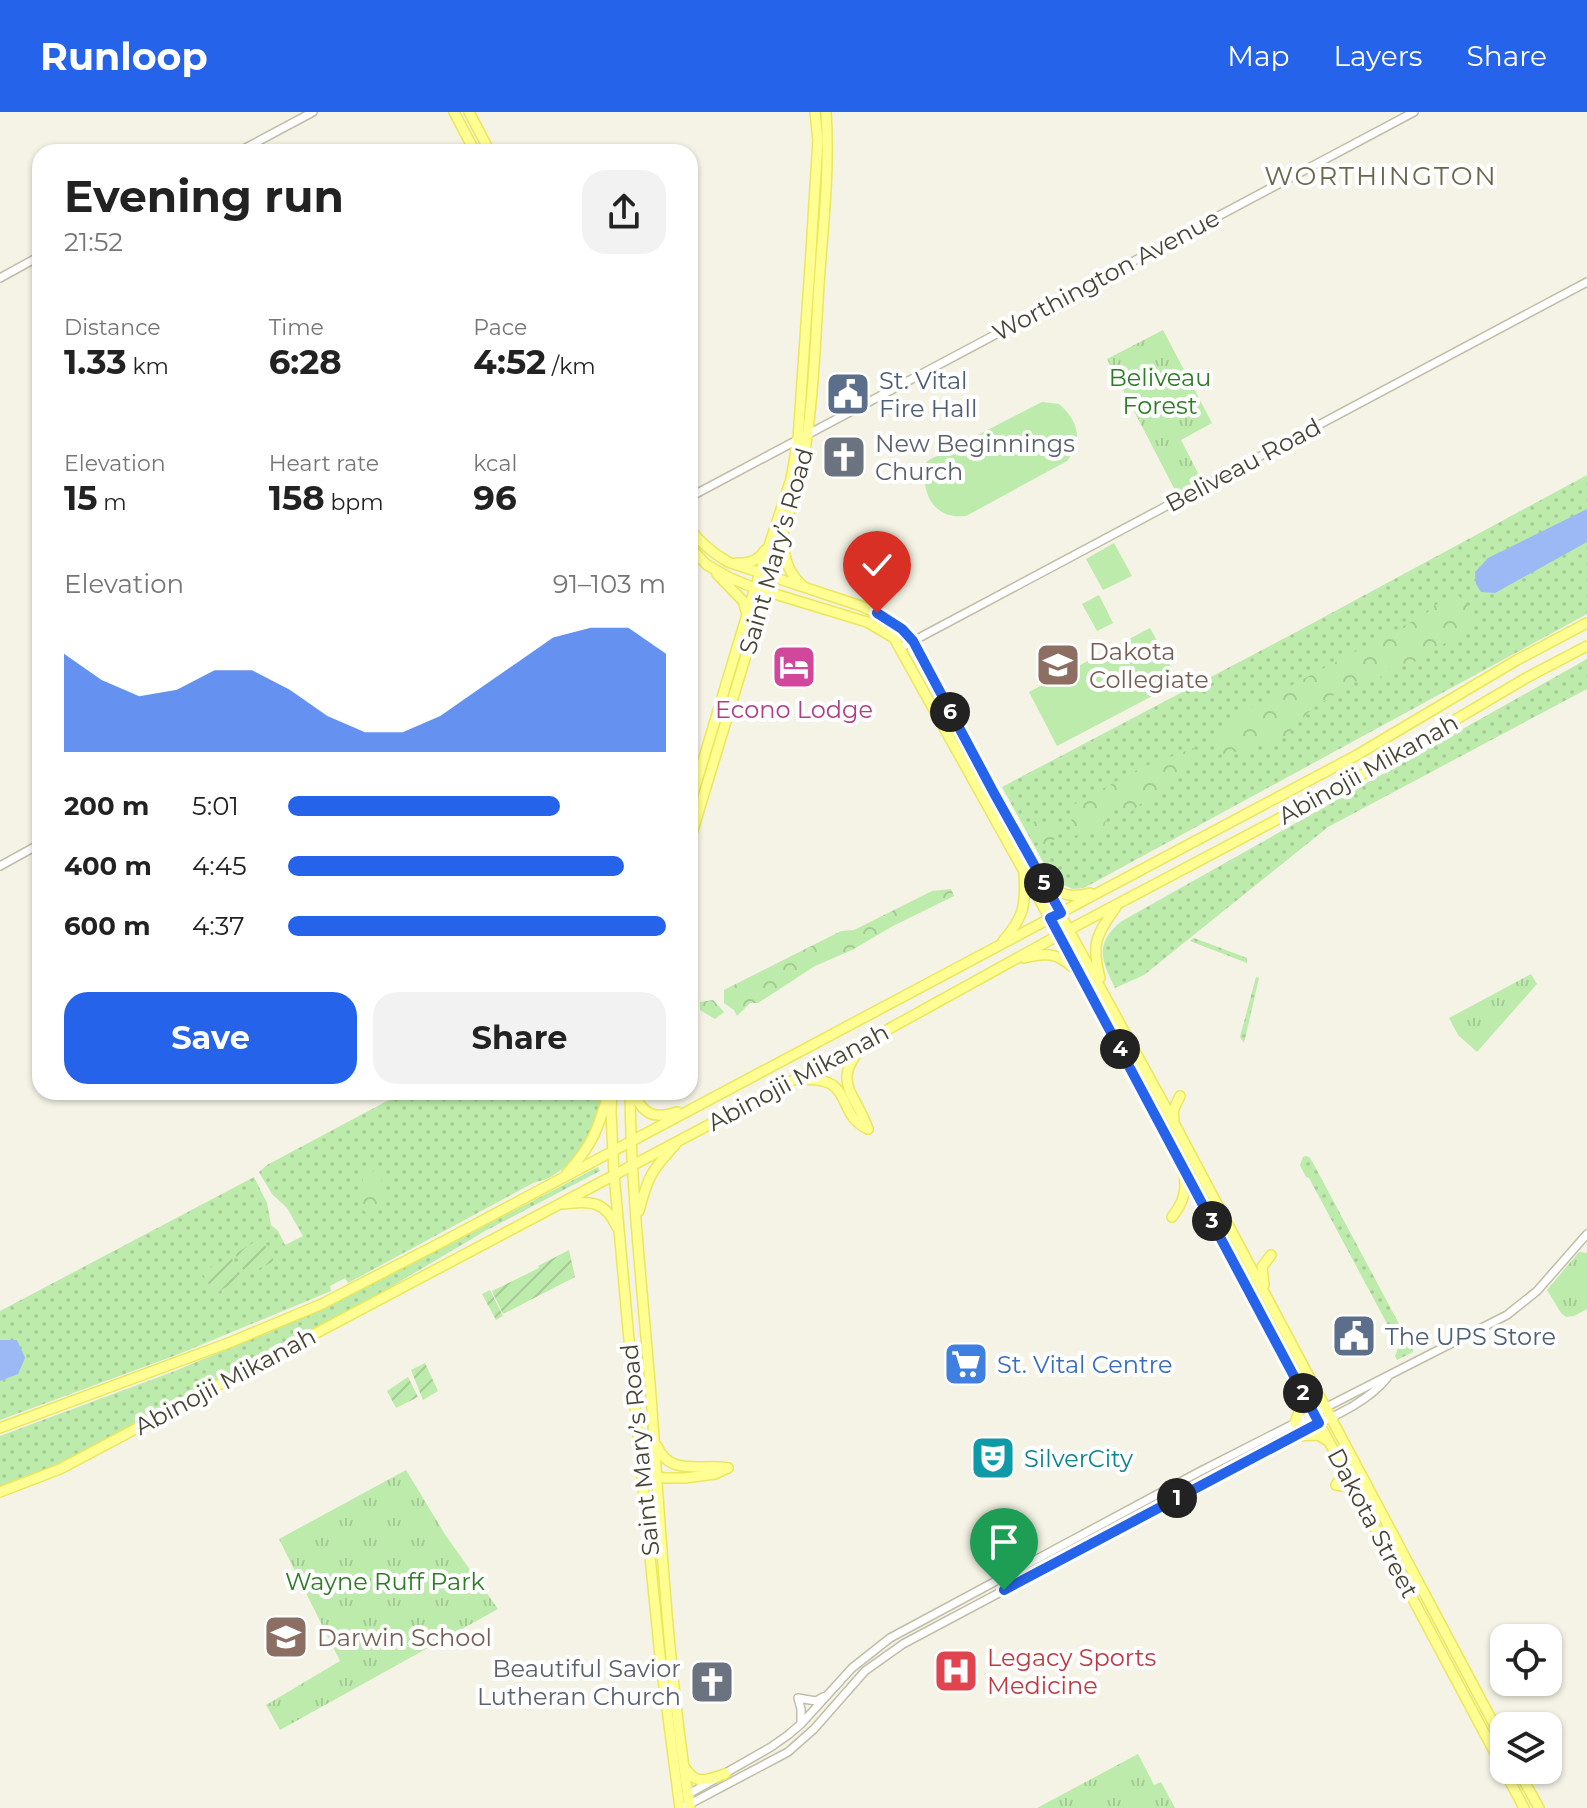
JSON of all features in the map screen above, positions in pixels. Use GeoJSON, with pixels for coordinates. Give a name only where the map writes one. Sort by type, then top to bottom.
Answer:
{"type":"FeatureCollection","features":[{"type":"Feature","properties":{"kind":"main road"},"geometry":{"type":"LineString","coordinates":[[454,112],[471,144]]}},
{"type":"Feature","properties":{"kind":"main road"},"geometry":{"type":"LineString","coordinates":[[469,112],[486,144]]}},
{"type":"Feature","properties":{"kind":"main road","name":"Saint Mary’s Road"},"geometry":{"type":"LineString","coordinates":[[815,112],[821,178]]}},
{"type":"Feature","properties":{"kind":"main road","name":"Saint Mary’s Road"},"geometry":{"type":"LineString","coordinates":[[779,532],[805,410],[821,178],[828,140],[826,112]]}},
{"type":"Feature","properties":{"kind":"main road","name":"Saint Mary’s Road"},"geometry":{"type":"LineString","coordinates":[[698,778],[755,588],[765,575],[801,474],[809,433],[805,410]]}},
{"type":"Feature","properties":{"kind":"main road"},"geometry":{"type":"LineString","coordinates":[[728,562],[746,564],[761,556],[779,532]]}},
{"type":"Feature","properties":{"kind":"main road"},"geometry":{"type":"LineString","coordinates":[[779,532],[788,567],[795,579],[809,590]]}},
{"type":"Feature","properties":{"kind":"main road","name":"Dakota Street"},"geometry":{"type":"LineString","coordinates":[[698,540],[728,562],[877,613],[902,629],[913,641],[1490,1717]]}},
{"type":"Feature","properties":{"kind":"main road"},"geometry":{"type":"LineString","coordinates":[[698,555],[743,601],[747,616]]}},
{"type":"Feature","properties":{"kind":"main road","name":"Dakota Street"},"geometry":{"type":"LineString","coordinates":[[712,568],[755,588],[867,622],[894,638],[1050,918],[1342,1466],[1342,1476],[1336,1485],[1355,1491],[1490,1744]]}},
{"type":"Feature","properties":{"kind":"main road","name":"Saint Mary’s Road"},"geometry":{"type":"LineString","coordinates":[[698,814],[766,591],[765,575]]}},
{"type":"Feature","properties":{"kind":"main road","name":"Abinojii Mikanah"},"geometry":{"type":"LineString","coordinates":[[0,1428],[231,1342],[322,1304],[1357,755],[1517,660],[1587,623]]}},
{"type":"Feature","properties":{"kind":"main road","name":"Abinojii Mikanah"},"geometry":{"type":"LineString","coordinates":[[0,1492],[60,1469],[792,1081],[1367,772],[1526,678],[1587,646]]}},
{"type":"Feature","properties":{"kind":"main road"},"geometry":{"type":"LineString","coordinates":[[988,809],[1000,803]]}},
{"type":"Feature","properties":{"kind":"main road"},"geometry":{"type":"LineString","coordinates":[[997,947],[1021,917],[1025,899],[1024,871]]}},
{"type":"Feature","properties":{"kind":"main road"},"geometry":{"type":"LineString","coordinates":[[1044,881],[1054,890],[1072,896],[1108,887]]}},
{"type":"Feature","properties":{"kind":"main road"},"geometry":{"type":"LineString","coordinates":[[1104,993],[1095,950],[1097,936],[1116,906]]}},
{"type":"Feature","properties":{"kind":"main road"},"geometry":{"type":"LineString","coordinates":[[1009,962],[1050,953],[1065,960],[1081,977]]}},
{"type":"Feature","properties":{"kind":"main road"},"geometry":{"type":"LineString","coordinates":[[792,1081],[828,1081],[837,1087],[857,1125],[868,1129],[846,1081],[852,1058],[867,1041]]}},
{"type":"Feature","properties":{"kind":"main road"},"geometry":{"type":"LineString","coordinates":[[1174,1123],[1173,1111],[1180,1096]]}},
{"type":"Feature","properties":{"kind":"main road"},"geometry":{"type":"LineString","coordinates":[[561,1179],[584,1155],[608,1100]]}},
{"type":"Feature","properties":{"kind":"main road","name":"Saint Mary’s Road"},"geometry":{"type":"LineString","coordinates":[[611,1100],[614,1174],[659,1647],[685,1804]]}},
{"type":"Feature","properties":{"kind":"main road","name":"Saint Mary’s Road"},"geometry":{"type":"LineString","coordinates":[[631,1100],[630,1142],[667,1626],[685,1804]]}},
{"type":"Feature","properties":{"kind":"main road"},"geometry":{"type":"LineString","coordinates":[[636,1100],[639,1106],[655,1116],[666,1116],[696,1106]]}},
{"type":"Feature","properties":{"kind":"main road"},"geometry":{"type":"LineString","coordinates":[[637,1219],[647,1180],[654,1167],[680,1139]]}},
{"type":"Feature","properties":{"kind":"main road"},"geometry":{"type":"LineString","coordinates":[[1172,1217],[1181,1206],[1186,1188],[1183,1167]]}},
{"type":"Feature","properties":{"kind":"main road"},"geometry":{"type":"LineString","coordinates":[[552,1206],[576,1202],[600,1206],[609,1212],[621,1237]]}},
{"type":"Feature","properties":{"kind":"main road"},"geometry":{"type":"LineString","coordinates":[[1242,1252],[1249,1257],[1271,1255],[1262,1267],[1261,1277],[1268,1300]]}},
{"type":"Feature","properties":{"kind":"main road"},"geometry":{"type":"LineString","coordinates":[[1295,1423],[1300,1409],[1301,1389]]}},
{"type":"Feature","properties":{"kind":"main road"},"geometry":{"type":"LineString","coordinates":[[1294,1436],[1318,1435],[1328,1441]]}},
{"type":"Feature","properties":{"kind":"main road"},"geometry":{"type":"LineString","coordinates":[[641,1465],[657,1477],[685,1478],[715,1474],[728,1468],[669,1463],[661,1456],[654,1437]]}},
{"type":"Feature","properties":{"kind":"main road"},"geometry":{"type":"LineString","coordinates":[[644,1498],[659,1509]]}},
{"type":"Feature","properties":{"kind":"main road"},"geometry":{"type":"LineString","coordinates":[[646,1520],[660,1527]]}},
{"type":"Feature","properties":{"kind":"main road"},"geometry":{"type":"LineString","coordinates":[[683,1763],[693,1778],[700,1780],[725,1774]]}},
{"type":"Feature","properties":{"kind":"main road","name":"Dakota Street"},"geometry":{"type":"LineString","coordinates":[[1511,1784],[1524,1808]]}},
{"type":"Feature","properties":{"kind":"main road"},"geometry":{"type":"LineString","coordinates":[[1526,1784],[1539,1808]]}},
{"type":"Feature","properties":{"kind":"street"},"geometry":{"type":"LineString","coordinates":[[253,144],[313,112]]}},
{"type":"Feature","properties":{"kind":"street","name":"Worthington Avenue"},"geometry":{"type":"LineString","coordinates":[[698,493],[1414,112]]}},
{"type":"Feature","properties":{"kind":"street"},"geometry":{"type":"LineString","coordinates":[[0,278],[32,260]]}},
{"type":"Feature","properties":{"kind":"street","name":"Beliveau Road"},"geometry":{"type":"LineString","coordinates":[[900,648],[1587,282]]}},
{"type":"Feature","properties":{"kind":"street"},"geometry":{"type":"LineString","coordinates":[[0,866],[32,848]]}},
{"type":"Feature","properties":{"kind":"street"},"geometry":{"type":"LineString","coordinates":[[685,1804],[801,1724],[861,1660],[890,1638],[1192,1476],[1518,1308],[1541,1287],[1587,1234]]}},
{"type":"Feature","properties":{"kind":"street"},"geometry":{"type":"LineString","coordinates":[[685,1804],[788,1752],[814,1729],[865,1671],[903,1644],[1340,1414],[1380,1387],[1389,1377]]}},
{"type":"Feature","properties":{"kind":"street"},"geometry":{"type":"LineString","coordinates":[[801,1724],[798,1698],[816,1701],[827,1695]]}},
{"type":"Feature","properties":{"kind":"green space","name":"Beliveau Forest"},"geometry":{"type":"Polygon","coordinates":[[[1163,330],[1212,423],[1181,440],[1202,481],[1177,494],[1107,359],[1163,330]]]}},
{"type":"Feature","properties":{"kind":"green space"},"geometry":{"type":"Polygon","coordinates":[[[1042,402],[1059,404],[1074,424],[1076,446],[1067,461],[966,516],[954,516],[937,508],[927,492],[927,461],[1042,402]]]}},
{"type":"Feature","properties":{"kind":"green space"},"geometry":{"type":"Polygon","coordinates":[[[1587,475],[1587,614],[1084,888],[1073,889],[1063,885],[1061,874],[1048,871],[1002,787],[1587,475]]]}},
{"type":"Feature","properties":{"kind":"green space"},"geometry":{"type":"Polygon","coordinates":[[[1114,543],[1132,576],[1103,590],[1086,559],[1114,543]]]}},
{"type":"Feature","properties":{"kind":"green space"},"geometry":{"type":"Polygon","coordinates":[[[1099,595],[1113,623],[1097,631],[1082,604],[1099,595]]]}},
{"type":"Feature","properties":{"kind":"green space"},"geometry":{"type":"Polygon","coordinates":[[[1459,596],[1481,621],[1414,662],[1394,665],[1378,679],[1356,681],[1313,708],[1283,738],[1247,750],[1216,755],[1217,736],[1245,710],[1426,614],[1433,606],[1459,596]]]}},
{"type":"Feature","properties":{"kind":"green space"},"geometry":{"type":"Polygon","coordinates":[[[1150,628],[1179,682],[1057,746],[1029,692],[1150,628]]]}},
{"type":"Feature","properties":{"kind":"green space"},"geometry":{"type":"Polygon","coordinates":[[[1587,659],[1587,689],[1328,827],[1144,975],[1115,988],[1106,969],[1103,952],[1107,937],[1122,921],[1587,659]]]}},
{"type":"Feature","properties":{"kind":"green space"},"geometry":{"type":"Polygon","coordinates":[[[1194,748],[1185,771],[1130,812],[1115,806],[1102,831],[1072,836],[1071,806],[1141,768],[1194,748]]]}},
{"type":"Feature","properties":{"kind":"green space"},"geometry":{"type":"Polygon","coordinates":[[[1037,819],[1045,825],[1059,821],[1057,838],[1044,845],[1028,827],[1037,819]]]}},
{"type":"Feature","properties":{"kind":"green space"},"geometry":{"type":"Polygon","coordinates":[[[951,889],[954,896],[815,966],[758,1003],[750,1003],[737,1016],[724,1003],[724,990],[841,931],[854,930],[932,891],[951,889]]]}},
{"type":"Feature","properties":{"kind":"green space"},"geometry":{"type":"Polygon","coordinates":[[[1194,938],[1247,958],[1247,963],[1190,941],[1194,938]]]}},
{"type":"Feature","properties":{"kind":"green space"},"geometry":{"type":"Polygon","coordinates":[[[1531,974],[1537,984],[1477,1052],[1458,1035],[1449,1018],[1531,974]]]}},
{"type":"Feature","properties":{"kind":"green space"},"geometry":{"type":"Polygon","coordinates":[[[1256,977],[1259,978],[1244,1043],[1240,1037],[1256,977]]]}},
{"type":"Feature","properties":{"kind":"green space"},"geometry":{"type":"Polygon","coordinates":[[[713,1000],[724,1012],[715,1019],[700,1010],[700,1002],[713,1000]]]}},
{"type":"Feature","properties":{"kind":"green space"},"geometry":{"type":"Polygon","coordinates":[[[389,1100],[602,1100],[599,1118],[576,1160],[549,1178],[533,1183],[348,1283],[345,1278],[330,1286],[331,1291],[179,1354],[0,1420],[0,1311],[254,1177],[267,1203],[271,1225],[285,1245],[303,1236],[287,1208],[272,1194],[259,1172],[389,1100]]]}},
{"type":"Feature","properties":{"kind":"green space"},"geometry":{"type":"Polygon","coordinates":[[[1306,1156],[1312,1161],[1413,1350],[1397,1360],[1395,1356],[1399,1346],[1300,1165],[1306,1156]]]}},
{"type":"Feature","properties":{"kind":"green space"},"geometry":{"type":"Polygon","coordinates":[[[598,1167],[600,1171],[485,1231],[362,1304],[59,1465],[0,1489],[0,1436],[175,1371],[334,1304],[598,1167]]]}},
{"type":"Feature","properties":{"kind":"green space"},"geometry":{"type":"Polygon","coordinates":[[[366,1168],[382,1179],[380,1184],[386,1195],[380,1208],[365,1212],[361,1197],[366,1168]]]}},
{"type":"Feature","properties":{"kind":"green space"},"geometry":{"type":"Polygon","coordinates":[[[261,1238],[274,1261],[246,1275],[235,1254],[261,1238]]]}},
{"type":"Feature","properties":{"kind":"green space"},"geometry":{"type":"Polygon","coordinates":[[[569,1250],[575,1277],[503,1314],[492,1291],[569,1250]]]}},
{"type":"Feature","properties":{"kind":"green space"},"geometry":{"type":"Polygon","coordinates":[[[1579,1252],[1587,1253],[1587,1309],[1566,1317],[1547,1290],[1579,1252]]]}},
{"type":"Feature","properties":{"kind":"green space"},"geometry":{"type":"Polygon","coordinates":[[[231,1257],[242,1278],[214,1294],[202,1272],[231,1257]]]}},
{"type":"Feature","properties":{"kind":"green space"},"geometry":{"type":"Polygon","coordinates":[[[490,1290],[503,1316],[496,1320],[482,1294],[490,1290]]]}},
{"type":"Feature","properties":{"kind":"green space"},"geometry":{"type":"Polygon","coordinates":[[[425,1363],[438,1391],[423,1400],[411,1370],[425,1363]]]}},
{"type":"Feature","properties":{"kind":"green space"},"geometry":{"type":"Polygon","coordinates":[[[408,1377],[418,1397],[396,1408],[387,1391],[408,1377]]]}},
{"type":"Feature","properties":{"kind":"green space","name":"Wayne Ruff Park"},"geometry":{"type":"Polygon","coordinates":[[[406,1470],[446,1536],[498,1609],[280,1730],[266,1705],[340,1661],[279,1539],[406,1470]]]}},
{"type":"Feature","properties":{"kind":"green space"},"geometry":{"type":"Polygon","coordinates":[[[1138,1754],[1154,1785],[1161,1782],[1175,1808],[1037,1808],[1138,1754]]]}},
{"type":"Feature","properties":{"kind":"water"},"geometry":{"type":"Polygon","coordinates":[[[1587,509],[1587,542],[1495,593],[1481,592],[1476,584],[1475,572],[1488,558],[1587,509]]]}},
{"type":"Feature","properties":{"kind":"water"},"geometry":{"type":"Polygon","coordinates":[[[0,1340],[17,1340],[25,1358],[18,1374],[0,1381],[0,1340]]]}},
{"type":"Feature","properties":{"kind":"place","name":"St. Vital Fire Hall"},"geometry":{"type":"Point","coordinates":[848,394]}},
{"type":"Feature","properties":{"kind":"place","name":"New Beginnings Church"},"geometry":{"type":"Point","coordinates":[844,457]}},
{"type":"Feature","properties":{"kind":"place","name":"Dakota Collegiate"},"geometry":{"type":"Point","coordinates":[1058,665]}},
{"type":"Feature","properties":{"kind":"place","name":"Econo Lodge"},"geometry":{"type":"Point","coordinates":[794,667]}},
{"type":"Feature","properties":{"kind":"place","name":"The UPS Store"},"geometry":{"type":"Point","coordinates":[1354,1336]}},
{"type":"Feature","properties":{"kind":"place","name":"St. Vital Centre"},"geometry":{"type":"Point","coordinates":[966,1364]}},
{"type":"Feature","properties":{"kind":"place","name":"SilverCity"},"geometry":{"type":"Point","coordinates":[993,1458]}},
{"type":"Feature","properties":{"kind":"place","name":"Darwin School"},"geometry":{"type":"Point","coordinates":[286,1637]}},
{"type":"Feature","properties":{"kind":"place","name":"Legacy Sports Medicine"},"geometry":{"type":"Point","coordinates":[956,1671]}},
{"type":"Feature","properties":{"kind":"place","name":"Beautiful Savior Lutheran Church"},"geometry":{"type":"Point","coordinates":[712,1682]}},
{"type":"Feature","properties":{"kind":"district","name":"WORTHINGTON"},"geometry":{"type":"Point","coordinates":[1381,176]}},
{"type":"Feature","properties":{"kind":"route"},"geometry":{"type":"LineString","coordinates":[[877,613],[902,629],[913,641],[1061,913],[1050,918],[1319,1423],[1004,1590]]}}]}
